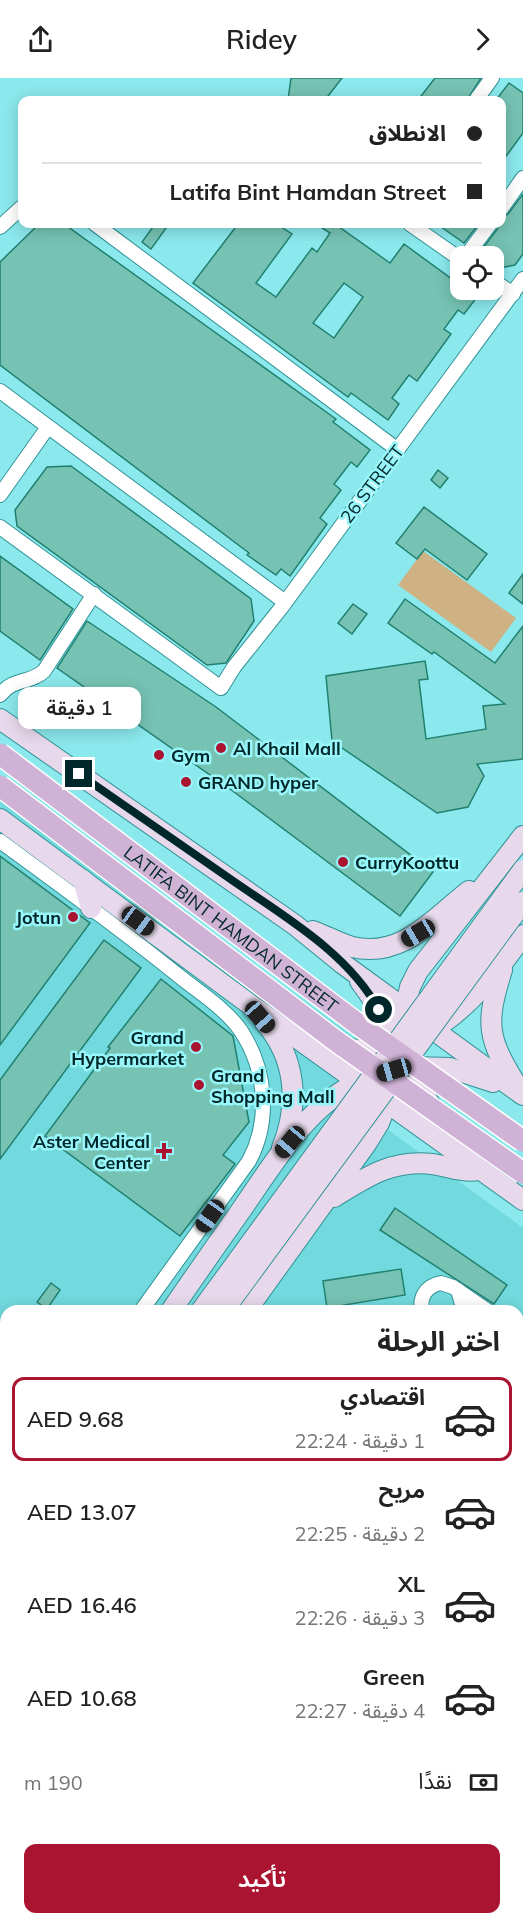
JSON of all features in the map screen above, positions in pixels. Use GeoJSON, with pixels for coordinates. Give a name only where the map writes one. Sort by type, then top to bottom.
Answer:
{"type":"FeatureCollection","features":[{"type":"Feature","properties":{"kind":"main road","name":"LATIFA BINT HAMDAN STREET"},"geometry":{"type":"LineString","coordinates":[[0,753],[331,1004],[523,1141]]}},
{"type":"Feature","properties":{"kind":"main road","name":"LATIFA BINT HAMDAN STREET"},"geometry":{"type":"LineString","coordinates":[[0,786],[336,1041],[523,1173]]}},
{"type":"Feature","properties":{"kind":"street"},"geometry":{"type":"LineString","coordinates":[[479,96],[492,78]]}},
{"type":"Feature","properties":{"kind":"street"},"geometry":{"type":"LineString","coordinates":[[506,201],[523,178]]}},
{"type":"Feature","properties":{"kind":"street"},"geometry":{"type":"LineString","coordinates":[[0,227],[18,211]]}},
{"type":"Feature","properties":{"kind":"street"},"geometry":{"type":"LineString","coordinates":[[100,228],[398,450]]}},
{"type":"Feature","properties":{"kind":"street"},"geometry":{"type":"LineString","coordinates":[[416,228],[450,252]]}},
{"type":"Feature","properties":{"kind":"street"},"geometry":{"type":"LineString","coordinates":[[474,246],[487,228]]}},
{"type":"Feature","properties":{"kind":"street","name":"26 STREET"},"geometry":{"type":"LineString","coordinates":[[94,594],[221,688],[234,667],[285,602],[523,279]]}},
{"type":"Feature","properties":{"kind":"street"},"geometry":{"type":"LineString","coordinates":[[504,288],[513,294]]}},
{"type":"Feature","properties":{"kind":"street"},"geometry":{"type":"LineString","coordinates":[[0,391],[285,602]]}},
{"type":"Feature","properties":{"kind":"street"},"geometry":{"type":"LineString","coordinates":[[0,495],[22,460],[48,426]]}},
{"type":"Feature","properties":{"kind":"street"},"geometry":{"type":"LineString","coordinates":[[0,527],[94,594],[44,671],[37,676],[10,685],[0,695]]}},
{"type":"Feature","properties":{"kind":"street","name":"LATIFA BINT HAMDAN STREET"},"geometry":{"type":"LineString","coordinates":[[0,719],[295,924],[343,964]]}},
{"type":"Feature","properties":{"kind":"street"},"geometry":{"type":"LineString","coordinates":[[0,819],[248,1003],[523,1200]]}},
{"type":"Feature","properties":{"kind":"street"},"geometry":{"type":"LineString","coordinates":[[480,1169],[402,1068],[399,1044],[404,1007],[418,971],[523,836]]}},
{"type":"Feature","properties":{"kind":"street"},"geometry":{"type":"LineString","coordinates":[[0,841],[91,908],[230,1017],[249,1046],[258,1070],[263,1096],[261,1130],[249,1161],[145,1305]]}},
{"type":"Feature","properties":{"kind":"street"},"geometry":{"type":"LineString","coordinates":[[205,1305],[523,870]]}},
{"type":"Feature","properties":{"kind":"street"},"geometry":{"type":"LineString","coordinates":[[295,924],[352,947],[387,947],[418,933],[461,897],[489,879]]}},
{"type":"Feature","properties":{"kind":"street"},"geometry":{"type":"LineString","coordinates":[[83,880],[91,908]]}},
{"type":"Feature","properties":{"kind":"street"},"geometry":{"type":"LineString","coordinates":[[227,1305],[523,902]]}},
{"type":"Feature","properties":{"kind":"street"},"geometry":{"type":"LineString","coordinates":[[248,1003],[264,1006],[308,1036],[332,1046],[360,1050],[399,1044],[434,1030],[464,1008],[506,960],[523,935]]}},
{"type":"Feature","properties":{"kind":"street"},"geometry":{"type":"LineString","coordinates":[[506,960],[493,999],[491,1030],[495,1049],[522,1094]]}},
{"type":"Feature","properties":{"kind":"street"},"geometry":{"type":"LineString","coordinates":[[343,964],[522,1094]]}},
{"type":"Feature","properties":{"kind":"street"},"geometry":{"type":"LineString","coordinates":[[343,964],[373,999],[399,1044]]}},
{"type":"Feature","properties":{"kind":"street"},"geometry":{"type":"LineString","coordinates":[[248,1003],[280,1042],[291,1069],[293,1081],[291,1113],[278,1157]]}},
{"type":"Feature","properties":{"kind":"street"},"geometry":{"type":"LineString","coordinates":[[175,1305],[278,1157],[316,1111],[358,1082],[402,1068],[442,1067],[470,1072],[522,1094]]}},
{"type":"Feature","properties":{"kind":"street"},"geometry":{"type":"LineString","coordinates":[[250,1305],[373,1133],[402,1068]]}},
{"type":"Feature","properties":{"kind":"street"},"geometry":{"type":"LineString","coordinates":[[326,1202],[370,1175],[400,1164],[431,1164],[469,1171],[480,1169]]}},
{"type":"Feature","properties":{"kind":"street"},"geometry":{"type":"LineString","coordinates":[[422,1305],[422,1296],[434,1284],[447,1284],[479,1305]]}},
{"type":"Feature","properties":{"kind":"street"},"geometry":{"type":"LineString","coordinates":[[458,1290],[462,1305]]}},
{"type":"Feature","properties":{"kind":"shaded area"},"geometry":{"type":"Polygon","coordinates":[[[423,551],[516,618],[491,652],[398,585],[423,551]]]}},
{"type":"Feature","properties":{"kind":"shaded area"},"geometry":{"type":"Polygon","coordinates":[[[0,777],[386,1061],[354,1105],[523,1228],[523,1305],[0,1305],[0,777]]]}},
{"type":"Feature","properties":{"kind":"building"},"geometry":{"type":"Polygon","coordinates":[[[291,78],[342,78],[328,96],[289,96],[291,78]]]}},
{"type":"Feature","properties":{"kind":"building"},"geometry":{"type":"Polygon","coordinates":[[[435,78],[481,78],[470,96],[421,96],[435,78]]]}},
{"type":"Feature","properties":{"kind":"building"},"geometry":{"type":"Polygon","coordinates":[[[509,83],[523,93],[523,133],[506,156],[506,96],[499,96],[509,83]]]}},
{"type":"Feature","properties":{"kind":"building"},"geometry":{"type":"Polygon","coordinates":[[[523,194],[523,254],[515,265],[504,267],[504,246],[484,246],[498,228],[506,228],[506,215],[523,194]]]}},
{"type":"Feature","properties":{"kind":"building"},"geometry":{"type":"Polygon","coordinates":[[[35,228],[70,228],[336,419],[333,422],[370,450],[357,467],[351,462],[334,484],[341,490],[320,518],[327,524],[290,576],[281,569],[276,575],[247,555],[249,553],[0,365],[0,262],[35,228]]]}},
{"type":"Feature","properties":{"kind":"building"},"geometry":{"type":"Polygon","coordinates":[[[152,228],[166,228],[151,249],[142,242],[152,228]]]}},
{"type":"Feature","properties":{"kind":"building"},"geometry":{"type":"Polygon","coordinates":[[[235,228],[283,228],[292,234],[256,283],[276,297],[312,248],[317,252],[330,233],[322,228],[341,228],[390,263],[404,244],[450,278],[450,300],[475,300],[464,314],[458,310],[444,329],[451,334],[417,381],[409,375],[392,398],[399,404],[388,420],[351,393],[348,397],[193,283],[235,228]],[[344,283],[313,323],[334,338],[363,297],[344,283]]]}},
{"type":"Feature","properties":{"kind":"building"},"geometry":{"type":"Polygon","coordinates":[[[443,228],[476,228],[464,243],[443,228]]]}},
{"type":"Feature","properties":{"kind":"building"},"geometry":{"type":"Polygon","coordinates":[[[71,466],[251,599],[254,621],[226,663],[207,665],[17,526],[15,510],[47,467],[71,466]]]}},
{"type":"Feature","properties":{"kind":"building"},"geometry":{"type":"Polygon","coordinates":[[[438,470],[448,478],[440,488],[431,480],[438,470]]]}},
{"type":"Feature","properties":{"kind":"building"},"geometry":{"type":"Polygon","coordinates":[[[424,507],[487,554],[467,580],[425,549],[417,559],[396,543],[424,507]]]}},
{"type":"Feature","properties":{"kind":"building"},"geometry":{"type":"Polygon","coordinates":[[[0,556],[73,609],[40,660],[0,631],[0,556]]]}},
{"type":"Feature","properties":{"kind":"building"},"geometry":{"type":"Polygon","coordinates":[[[523,574],[523,604],[509,593],[523,574]]]}},
{"type":"Feature","properties":{"kind":"building"},"geometry":{"type":"Polygon","coordinates":[[[405,599],[495,663],[523,626],[523,759],[477,764],[484,776],[468,807],[437,813],[332,741],[326,676],[425,661],[428,679],[419,680],[426,739],[486,729],[483,706],[505,704],[434,652],[432,654],[388,623],[405,599]]]}},
{"type":"Feature","properties":{"kind":"building"},"geometry":{"type":"Polygon","coordinates":[[[353,604],[367,614],[352,634],[338,623],[353,604]]]}},
{"type":"Feature","properties":{"kind":"building","name":"Al Khail Mall"},"geometry":{"type":"Polygon","coordinates":[[[87,621],[216,707],[433,872],[400,916],[230,789],[57,668],[87,621]]]}},
{"type":"Feature","properties":{"kind":"building"},"geometry":{"type":"Polygon","coordinates":[[[0,856],[90,923],[0,1045],[0,856]]]}},
{"type":"Feature","properties":{"kind":"building"},"geometry":{"type":"Polygon","coordinates":[[[104,940],[141,968],[0,1159],[0,1080],[104,940]]]}},
{"type":"Feature","properties":{"kind":"building"},"geometry":{"type":"Polygon","coordinates":[[[161,979],[233,1036],[249,1122],[223,1155],[235,1164],[180,1236],[45,1136],[110,1048],[108,1047],[161,979]]]}},
{"type":"Feature","properties":{"kind":"building"},"geometry":{"type":"Polygon","coordinates":[[[395,1208],[507,1285],[494,1304],[380,1230],[395,1208]]]}},
{"type":"Feature","properties":{"kind":"building"},"geometry":{"type":"Polygon","coordinates":[[[401,1269],[405,1295],[345,1305],[327,1305],[323,1281],[401,1269]]]}},
{"type":"Feature","properties":{"kind":"building"},"geometry":{"type":"Polygon","coordinates":[[[51,1283],[60,1290],[50,1305],[41,1305],[37,1302],[51,1283]]]}},
{"type":"Feature","properties":{"kind":"place","name":"Al Khail Mall"},"geometry":{"type":"Point","coordinates":[221,748]}},
{"type":"Feature","properties":{"kind":"place","name":"Gym"},"geometry":{"type":"Point","coordinates":[159,755]}},
{"type":"Feature","properties":{"kind":"place","name":"GRAND hyper"},"geometry":{"type":"Point","coordinates":[186,782]}},
{"type":"Feature","properties":{"kind":"place","name":"CurryKoottu"},"geometry":{"type":"Point","coordinates":[343,862]}},
{"type":"Feature","properties":{"kind":"place","name":"Jotun"},"geometry":{"type":"Point","coordinates":[73,917]}},
{"type":"Feature","properties":{"kind":"place","name":"Grand Hypermarket"},"geometry":{"type":"Point","coordinates":[196,1047]}},
{"type":"Feature","properties":{"kind":"place","name":"Grand Shopping Mall"},"geometry":{"type":"Point","coordinates":[199,1085]}},
{"type":"Feature","properties":{"kind":"place","name":"Aster Medical Center"},"geometry":{"type":"Point","coordinates":[164,1151]}},
{"type":"Feature","properties":{"kind":"route"},"geometry":{"type":"LineString","coordinates":[[79,774],[295,924],[359,980],[379,1010]]}}]}
